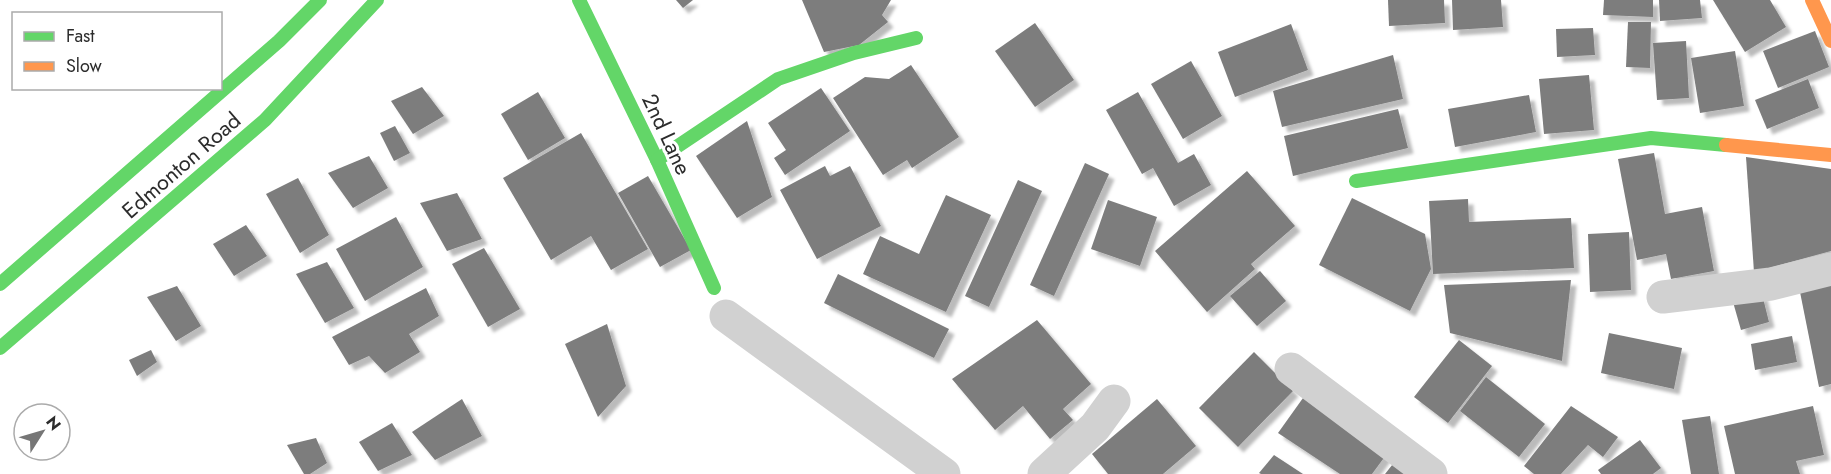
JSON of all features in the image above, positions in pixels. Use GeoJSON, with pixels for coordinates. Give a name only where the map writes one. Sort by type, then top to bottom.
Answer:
{"type":"FeatureCollection","features":[{"type":"Feature","properties":{"kind":"main road","name":"Edmonton Road"},"geometry":{"type":"LineString","coordinates":[[0,284],[279,41],[320,0]]}},
{"type":"Feature","properties":{"kind":"main road","name":"Edmonton Road"},"geometry":{"type":"LineString","coordinates":[[0,348],[265,120],[377,0]]}},
{"type":"Feature","properties":{"kind":"main road","name":"2nd Lane"},"geometry":{"type":"LineString","coordinates":[[579,0],[657,160],[720,302]]}},
{"type":"Feature","properties":{"kind":"main road"},"geometry":{"type":"LineString","coordinates":[[1812,0],[1831,41]]}},
{"type":"Feature","properties":{"kind":"main road"},"geometry":{"type":"LineString","coordinates":[[657,160],[778,79],[854,53],[916,38]]}},
{"type":"Feature","properties":{"kind":"main road"},"geometry":{"type":"LineString","coordinates":[[1356,181],[1651,138],[1831,155]]}},
{"type":"Feature","properties":{"kind":"street"},"geometry":{"type":"LineString","coordinates":[[1663,297],[1771,284],[1831,269]]}},
{"type":"Feature","properties":{"kind":"street"},"geometry":{"type":"LineString","coordinates":[[720,302],[944,474]]}},
{"type":"Feature","properties":{"kind":"street"},"geometry":{"type":"LineString","coordinates":[[1291,369],[1431,474]]}},
{"type":"Feature","properties":{"kind":"street"},"geometry":{"type":"LineString","coordinates":[[1044,474],[1095,427],[1114,401]]}},
{"type":"Feature","properties":{"kind":"building"},"geometry":{"type":"Polygon","coordinates":[[[676,0],[693,0],[683,8],[676,0]]]}},
{"type":"Feature","properties":{"kind":"building"},"geometry":{"type":"Polygon","coordinates":[[[802,0],[891,0],[882,15],[888,22],[859,45],[824,52],[802,0]]]}},
{"type":"Feature","properties":{"kind":"building"},"geometry":{"type":"Polygon","coordinates":[[[1388,0],[1444,0],[1445,23],[1389,26],[1388,0]]]}},
{"type":"Feature","properties":{"kind":"building"},"geometry":{"type":"Polygon","coordinates":[[[1452,0],[1501,0],[1503,27],[1453,30],[1452,0]]]}},
{"type":"Feature","properties":{"kind":"building"},"geometry":{"type":"Polygon","coordinates":[[[1604,0],[1653,0],[1653,17],[1603,15],[1604,0]]]}},
{"type":"Feature","properties":{"kind":"building"},"geometry":{"type":"Polygon","coordinates":[[[1659,0],[1700,0],[1702,18],[1660,21],[1659,0]]]}},
{"type":"Feature","properties":{"kind":"building"},"geometry":{"type":"Polygon","coordinates":[[[1713,0],[1770,0],[1786,27],[1745,52],[1713,0]]]}},
{"type":"Feature","properties":{"kind":"building"},"geometry":{"type":"Polygon","coordinates":[[[1628,22],[1651,22],[1650,68],[1626,67],[1628,22]]]}},
{"type":"Feature","properties":{"kind":"building"},"geometry":{"type":"Polygon","coordinates":[[[1035,23],[1074,80],[1035,107],[995,51],[1035,23]]]}},
{"type":"Feature","properties":{"kind":"building"},"geometry":{"type":"Polygon","coordinates":[[[1291,24],[1308,70],[1235,97],[1218,52],[1291,24]]]}},
{"type":"Feature","properties":{"kind":"building"},"geometry":{"type":"Polygon","coordinates":[[[1593,28],[1595,55],[1557,57],[1556,29],[1593,28]]]}},
{"type":"Feature","properties":{"kind":"building"},"geometry":{"type":"Polygon","coordinates":[[[1815,31],[1829,67],[1778,88],[1763,51],[1815,31]]]}},
{"type":"Feature","properties":{"kind":"building"},"geometry":{"type":"Polygon","coordinates":[[[1686,41],[1689,98],[1657,100],[1653,43],[1686,41]]]}},
{"type":"Feature","properties":{"kind":"building"},"geometry":{"type":"Polygon","coordinates":[[[1735,51],[1744,106],[1700,113],[1691,58],[1735,51]]]}},
{"type":"Feature","properties":{"kind":"building"},"geometry":{"type":"Polygon","coordinates":[[[1393,55],[1403,99],[1282,127],[1273,91],[1393,55]]]}},
{"type":"Feature","properties":{"kind":"building"},"geometry":{"type":"Polygon","coordinates":[[[1191,61],[1222,116],[1183,139],[1151,84],[1191,61]]]}},
{"type":"Feature","properties":{"kind":"building"},"geometry":{"type":"Polygon","coordinates":[[[911,65],[959,137],[912,168],[907,160],[883,175],[833,98],[865,77],[889,79],[911,65]]]}},
{"type":"Feature","properties":{"kind":"building"},"geometry":{"type":"Polygon","coordinates":[[[1589,75],[1594,130],[1544,134],[1539,79],[1589,75]]]}},
{"type":"Feature","properties":{"kind":"building"},"geometry":{"type":"Polygon","coordinates":[[[1808,79],[1819,108],[1767,129],[1755,100],[1808,79]]]}},
{"type":"Feature","properties":{"kind":"building"},"geometry":{"type":"Polygon","coordinates":[[[422,87],[444,116],[413,134],[391,101],[422,87]]]}},
{"type":"Feature","properties":{"kind":"building"},"geometry":{"type":"Polygon","coordinates":[[[821,88],[850,131],[785,175],[774,158],[786,150],[768,123],[821,88]]]}},
{"type":"Feature","properties":{"kind":"building"},"geometry":{"type":"Polygon","coordinates":[[[538,92],[565,138],[528,160],[501,114],[538,92]]]}},
{"type":"Feature","properties":{"kind":"building"},"geometry":{"type":"Polygon","coordinates":[[[1138,92],[1178,163],[1194,154],[1211,185],[1174,206],[1153,168],[1142,174],[1106,110],[1138,92]]]}},
{"type":"Feature","properties":{"kind":"building"},"geometry":{"type":"Polygon","coordinates":[[[1529,95],[1536,132],[1455,147],[1448,109],[1529,95]]]}},
{"type":"Feature","properties":{"kind":"building"},"geometry":{"type":"Polygon","coordinates":[[[1398,109],[1408,148],[1293,176],[1284,136],[1398,109]]]}},
{"type":"Feature","properties":{"kind":"building"},"geometry":{"type":"Polygon","coordinates":[[[747,121],[772,197],[737,218],[696,156],[747,121]]]}},
{"type":"Feature","properties":{"kind":"building"},"geometry":{"type":"Polygon","coordinates":[[[395,126],[410,153],[394,161],[380,133],[395,126]]]}},
{"type":"Feature","properties":{"kind":"building"},"geometry":{"type":"Polygon","coordinates":[[[581,133],[648,249],[611,270],[591,236],[551,260],[503,178],[581,133]]]}},
{"type":"Feature","properties":{"kind":"building"},"geometry":{"type":"Polygon","coordinates":[[[1654,153],[1665,214],[1702,207],[1714,271],[1671,279],[1666,254],[1637,260],[1618,159],[1654,153]]]}},
{"type":"Feature","properties":{"kind":"building"},"geometry":{"type":"Polygon","coordinates":[[[369,156],[388,188],[353,208],[328,173],[369,156]]]}},
{"type":"Feature","properties":{"kind":"building"},"geometry":{"type":"Polygon","coordinates":[[[1746,157],[1831,169],[1831,251],[1754,272],[1746,157]]]}},
{"type":"Feature","properties":{"kind":"building"},"geometry":{"type":"Polygon","coordinates":[[[1085,163],[1109,174],[1054,296],[1030,285],[1085,163]]]}},
{"type":"Feature","properties":{"kind":"building"},"geometry":{"type":"Polygon","coordinates":[[[825,166],[830,176],[850,166],[881,226],[817,259],[780,190],[825,166]]]}},
{"type":"Feature","properties":{"kind":"building"},"geometry":{"type":"Polygon","coordinates":[[[1247,171],[1295,226],[1251,264],[1255,269],[1207,312],[1155,251],[1247,171]]]}},
{"type":"Feature","properties":{"kind":"building"},"geometry":{"type":"Polygon","coordinates":[[[648,176],[691,250],[660,267],[618,193],[648,176]]]}},
{"type":"Feature","properties":{"kind":"building"},"geometry":{"type":"Polygon","coordinates":[[[298,178],[329,235],[300,253],[266,194],[298,178]]]}},
{"type":"Feature","properties":{"kind":"building"},"geometry":{"type":"Polygon","coordinates":[[[1018,180],[1042,191],[989,307],[965,296],[1018,180]]]}},
{"type":"Feature","properties":{"kind":"building"},"geometry":{"type":"Polygon","coordinates":[[[457,193],[482,239],[447,251],[420,203],[457,193]]]}},
{"type":"Feature","properties":{"kind":"building"},"geometry":{"type":"Polygon","coordinates":[[[946,195],[991,215],[946,312],[863,274],[880,236],[919,254],[946,195]]]}},
{"type":"Feature","properties":{"kind":"building"},"geometry":{"type":"Polygon","coordinates":[[[1352,198],[1425,234],[1431,269],[1410,311],[1319,265],[1352,198]]]}},
{"type":"Feature","properties":{"kind":"building"},"geometry":{"type":"Polygon","coordinates":[[[1468,199],[1469,222],[1571,218],[1574,268],[1433,274],[1429,201],[1468,199]]]}},
{"type":"Feature","properties":{"kind":"building"},"geometry":{"type":"Polygon","coordinates":[[[1108,200],[1157,217],[1140,266],[1091,249],[1108,200]]]}},
{"type":"Feature","properties":{"kind":"building"},"geometry":{"type":"Polygon","coordinates":[[[396,217],[423,267],[365,301],[336,249],[396,217]]]}},
{"type":"Feature","properties":{"kind":"building"},"geometry":{"type":"Polygon","coordinates":[[[246,225],[267,256],[234,276],[213,244],[246,225]]]}},
{"type":"Feature","properties":{"kind":"building"},"geometry":{"type":"Polygon","coordinates":[[[1629,232],[1631,290],[1590,292],[1588,234],[1629,232]]]}},
{"type":"Feature","properties":{"kind":"building"},"geometry":{"type":"Polygon","coordinates":[[[484,248],[520,309],[488,327],[452,264],[484,248]]]}},
{"type":"Feature","properties":{"kind":"building"},"geometry":{"type":"Polygon","coordinates":[[[327,262],[354,308],[325,323],[296,274],[327,262]]]}},
{"type":"Feature","properties":{"kind":"building"},"geometry":{"type":"Polygon","coordinates":[[[1260,271],[1286,301],[1257,326],[1230,296],[1260,271]]]}},
{"type":"Feature","properties":{"kind":"building"},"geometry":{"type":"Polygon","coordinates":[[[838,274],[949,329],[934,358],[824,303],[838,274]]]}},
{"type":"Feature","properties":{"kind":"building"},"geometry":{"type":"Polygon","coordinates":[[[1571,280],[1562,361],[1450,333],[1444,285],[1571,280]]]}},
{"type":"Feature","properties":{"kind":"building"},"geometry":{"type":"Polygon","coordinates":[[[1831,281],[1831,384],[1819,387],[1799,287],[1831,281]]]}},
{"type":"Feature","properties":{"kind":"building"},"geometry":{"type":"Polygon","coordinates":[[[177,286],[201,326],[176,341],[147,297],[177,286]]]}},
{"type":"Feature","properties":{"kind":"building"},"geometry":{"type":"Polygon","coordinates":[[[426,288],[439,316],[409,334],[420,352],[385,373],[369,356],[349,365],[332,337],[426,288]]]}},
{"type":"Feature","properties":{"kind":"building"},"geometry":{"type":"Polygon","coordinates":[[[1762,294],[1769,322],[1741,330],[1733,302],[1762,294]]]}},
{"type":"Feature","properties":{"kind":"building"},"geometry":{"type":"Polygon","coordinates":[[[1037,320],[1091,384],[1063,409],[1073,420],[1050,439],[1023,406],[995,430],[952,379],[1037,320]]]}},
{"type":"Feature","properties":{"kind":"building"},"geometry":{"type":"Polygon","coordinates":[[[607,324],[626,386],[598,417],[565,344],[607,324]]]}},
{"type":"Feature","properties":{"kind":"building"},"geometry":{"type":"Polygon","coordinates":[[[1609,333],[1682,348],[1674,389],[1601,373],[1609,333]]]}},
{"type":"Feature","properties":{"kind":"building"},"geometry":{"type":"Polygon","coordinates":[[[1792,336],[1797,362],[1755,370],[1751,344],[1792,336]]]}},
{"type":"Feature","properties":{"kind":"building"},"geometry":{"type":"Polygon","coordinates":[[[1459,340],[1492,366],[1448,423],[1414,397],[1459,340]]]}},
{"type":"Feature","properties":{"kind":"building"},"geometry":{"type":"Polygon","coordinates":[[[151,350],[157,362],[137,376],[129,360],[151,350]]]}},
{"type":"Feature","properties":{"kind":"building"},"geometry":{"type":"Polygon","coordinates":[[[1254,352],[1293,391],[1238,447],[1199,408],[1254,352]]]}},
{"type":"Feature","properties":{"kind":"building"},"geometry":{"type":"Polygon","coordinates":[[[1486,377],[1545,424],[1519,457],[1460,411],[1486,377]]]}},
{"type":"Feature","properties":{"kind":"building"},"geometry":{"type":"Polygon","coordinates":[[[1308,391],[1389,451],[1372,474],[1340,474],[1278,433],[1308,391]]]}},
{"type":"Feature","properties":{"kind":"building"},"geometry":{"type":"Polygon","coordinates":[[[462,399],[482,436],[435,460],[412,432],[462,399]]]}},
{"type":"Feature","properties":{"kind":"building"},"geometry":{"type":"Polygon","coordinates":[[[1157,399],[1196,446],[1163,474],[1108,474],[1092,454],[1157,399]]]}},
{"type":"Feature","properties":{"kind":"building"},"geometry":{"type":"Polygon","coordinates":[[[1571,406],[1618,437],[1603,457],[1588,445],[1561,474],[1534,474],[1524,466],[1571,406]]]}},
{"type":"Feature","properties":{"kind":"building"},"geometry":{"type":"Polygon","coordinates":[[[1813,406],[1824,455],[1796,461],[1800,474],[1735,474],[1724,426],[1813,406]]]}},
{"type":"Feature","properties":{"kind":"building"},"geometry":{"type":"Polygon","coordinates":[[[1710,416],[1719,474],[1691,474],[1682,420],[1710,416]]]}},
{"type":"Feature","properties":{"kind":"building"},"geometry":{"type":"Polygon","coordinates":[[[392,423],[412,455],[378,471],[359,442],[392,423]]]}},
{"type":"Feature","properties":{"kind":"building"},"geometry":{"type":"Polygon","coordinates":[[[316,438],[327,463],[310,474],[304,474],[287,445],[316,438]]]}},
{"type":"Feature","properties":{"kind":"building"},"geometry":{"type":"Polygon","coordinates":[[[1640,440],[1661,468],[1653,474],[1601,474],[1598,470],[1640,440]]]}},
{"type":"Feature","properties":{"kind":"building"},"geometry":{"type":"Polygon","coordinates":[[[1274,455],[1303,474],[1259,473],[1274,455]]]}},
{"type":"Feature","properties":{"kind":"building"},"geometry":{"type":"Polygon","coordinates":[[[1396,460],[1416,474],[1385,474],[1396,460]]]}},
{"type":"Feature","properties":{"kind":"traffic: fast"},"geometry":{"type":"LineString","coordinates":[[0,284],[279,41],[320,0]]}},
{"type":"Feature","properties":{"kind":"traffic: fast"},"geometry":{"type":"LineString","coordinates":[[0,348],[265,120],[377,0]]}},
{"type":"Feature","properties":{"kind":"traffic: fast"},"geometry":{"type":"LineString","coordinates":[[579,0],[657,160],[714,288]]}},
{"type":"Feature","properties":{"kind":"traffic: fast"},"geometry":{"type":"LineString","coordinates":[[657,160],[778,79],[854,53],[916,38]]}},
{"type":"Feature","properties":{"kind":"traffic: fast"},"geometry":{"type":"LineString","coordinates":[[1356,181],[1651,138],[1726,145]]}},
{"type":"Feature","properties":{"kind":"traffic: slow"},"geometry":{"type":"LineString","coordinates":[[1812,0],[1831,41]]}},
{"type":"Feature","properties":{"kind":"traffic: slow"},"geometry":{"type":"LineString","coordinates":[[1726,145],[1831,155]]}}]}
